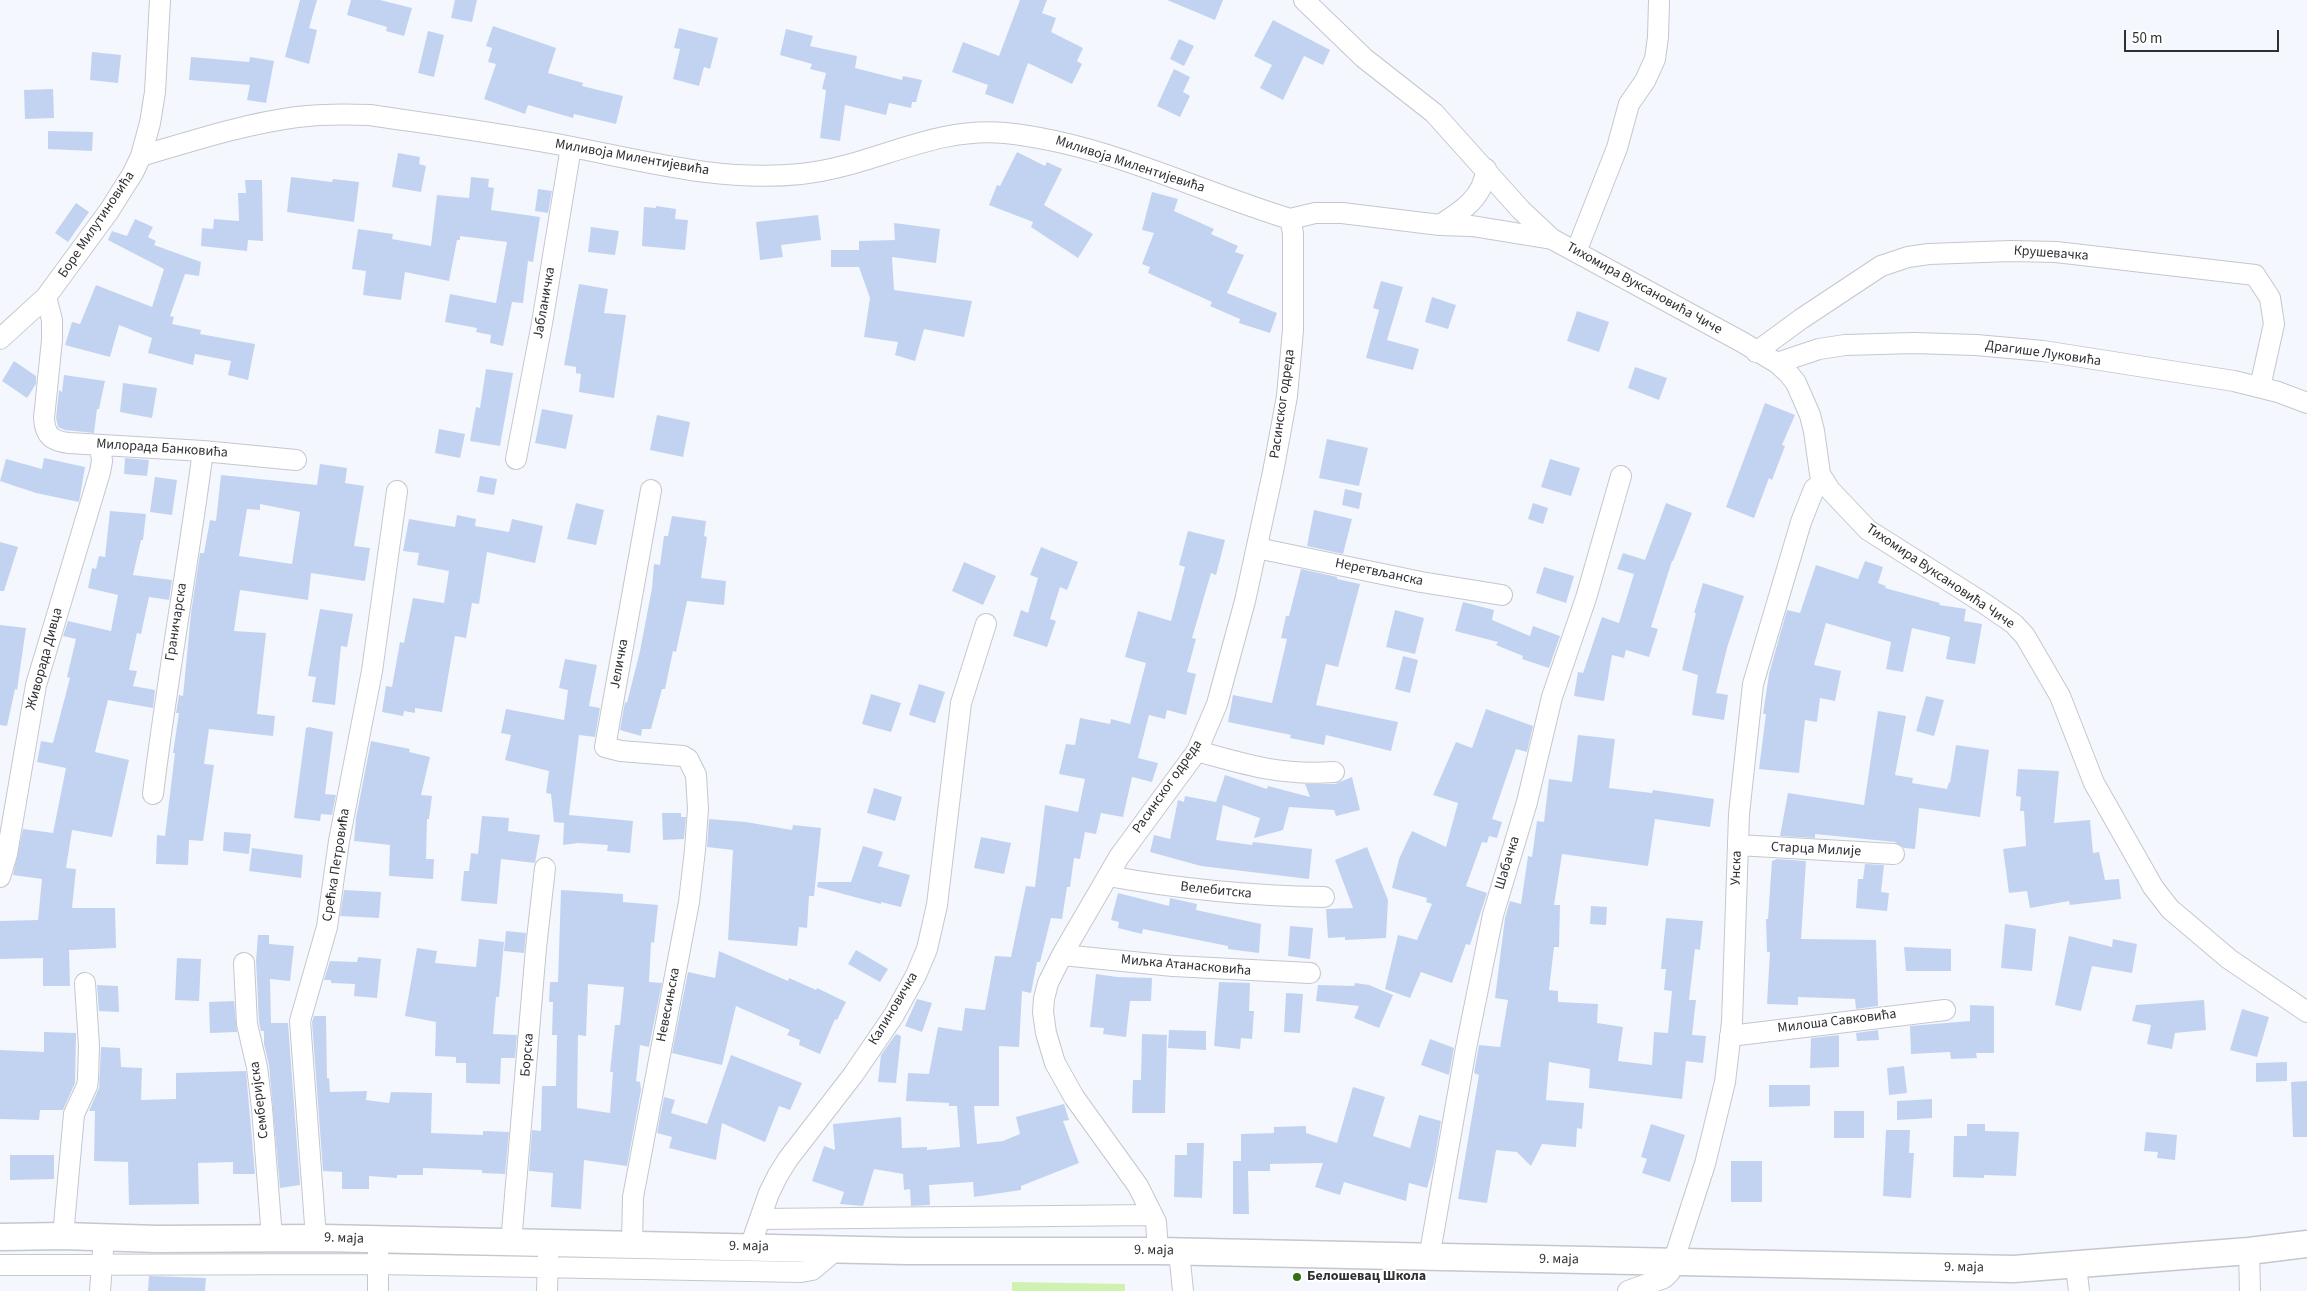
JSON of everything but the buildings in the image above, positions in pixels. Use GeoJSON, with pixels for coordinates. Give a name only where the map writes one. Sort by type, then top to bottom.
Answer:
{"type":"FeatureCollection","features":[{"type":"Feature","properties":{"kind":"main road","name":"9. маја"},"geometry":{"type":"LineString","coordinates":[[0,1237],[63,1236],[157,1239],[316,1238],[378,1252],[511,1243],[548,1256],[632,1244],[837,1249],[1169,1251],[2014,1269],[2078,1278],[2249,1251],[2307,1244]]}},
{"type":"Feature","properties":{"kind":"street","name":"Боре Милутиновића"},"geometry":{"type":"LineString","coordinates":[[0,338],[46,297],[109,211],[133,173],[141,156],[150,123],[155,92],[160,0]]}},
{"type":"Feature","properties":{"kind":"street","name":"Тихомира Вуксановића Чиче"},"geometry":{"type":"LineString","coordinates":[[1304,0],[1364,58],[1434,114],[1486,168],[1521,210],[1552,239],[1777,363],[1796,383],[1803,397],[1814,431],[1818,466],[1823,481],[1853,516],[1868,530],[2014,624],[2025,636],[2060,696],[2094,783],[2154,887],[2170,909],[2222,954],[2307,1012]]}},
{"type":"Feature","properties":{"kind":"street"},"geometry":{"type":"LineString","coordinates":[[1576,252],[1611,165],[1629,104],[1645,81],[1655,59],[1659,1]]}},
{"type":"Feature","properties":{"kind":"street","name":"Миливоја Милентијевића"},"geometry":{"type":"LineString","coordinates":[[141,156],[269,122],[298,117],[341,114],[370,115],[571,147],[699,173],[801,174],[850,165],[894,149],[945,136],[1002,133],[1047,138],[1107,155],[1290,219]]}},
{"type":"Feature","properties":{"kind":"street","name":"Јабланичка"},"geometry":{"type":"LineString","coordinates":[[516,459],[542,323],[571,147]]}},
{"type":"Feature","properties":{"kind":"street"},"geometry":{"type":"LineString","coordinates":[[1440,226],[1458,214],[1475,197],[1484,183],[1486,168]]}},
{"type":"Feature","properties":{"kind":"street"},"geometry":{"type":"LineString","coordinates":[[1290,219],[1315,213],[1342,213],[1440,226],[1472,226],[1552,239]]}},
{"type":"Feature","properties":{"kind":"street","name":"Расинског одреда"},"geometry":{"type":"LineString","coordinates":[[1184,1291],[1156,1222],[1128,1170],[1074,1097],[1055,1063],[1042,1012],[1048,983],[1062,955],[1124,849],[1197,751],[1217,704],[1245,601],[1281,430],[1290,367],[1294,297],[1293,233],[1290,219]]}},
{"type":"Feature","properties":{"kind":"street","name":"Крушевачка"},"geometry":{"type":"LineString","coordinates":[[1756,352],[1826,302],[1881,266],[1894,260],[1929,254],[2010,251],[2056,252],[2255,275],[2270,298],[2274,324],[2260,387]]}},
{"type":"Feature","properties":{"kind":"street","name":"Милорада Банковића"},"geometry":{"type":"LineString","coordinates":[[46,297],[52,320],[52,340],[44,418],[46,432],[57,442],[203,451],[296,460]]}},
{"type":"Feature","properties":{"kind":"street","name":"Драгише Луковића"},"geometry":{"type":"LineString","coordinates":[[1777,363],[1820,349],[1845,345],[1914,343],[1976,345],[2043,351],[2234,380],[2307,403]]}},
{"type":"Feature","properties":{"kind":"street","name":"Живорада Дивца"},"geometry":{"type":"LineString","coordinates":[[0,877],[7,854],[36,685],[100,472],[102,462],[100,445]]}},
{"type":"Feature","properties":{"kind":"street","name":"Граничарска"},"geometry":{"type":"LineString","coordinates":[[153,794],[172,650],[191,542],[203,451]]}},
{"type":"Feature","properties":{"kind":"street","name":"Шабачка"},"geometry":{"type":"LineString","coordinates":[[1429,1258],[1466,1048],[1493,915],[1526,802],[1552,697],[1586,598],[1621,476]]}},
{"type":"Feature","properties":{"kind":"street","name":"Унска"},"geometry":{"type":"LineString","coordinates":[[1628,1291],[1664,1278],[1670,1272],[1700,1182],[1722,1104],[1730,1036],[1738,845],[1750,701],[1758,662],[1801,522],[1814,489],[1823,481]]}},
{"type":"Feature","properties":{"kind":"street","name":"Срећка Петровића"},"geometry":{"type":"LineString","coordinates":[[316,1238],[300,1021],[327,927],[339,841],[372,671],[398,490]]}},
{"type":"Feature","properties":{"kind":"street","name":"Јеличка"},"geometry":{"type":"LineString","coordinates":[[651,490],[605,747],[621,751],[683,756],[693,766]]}},
{"type":"Feature","properties":{"kind":"street","name":"Неретвљанска"},"geometry":{"type":"LineString","coordinates":[[1256,548],[1421,582],[1502,595]]}},
{"type":"Feature","properties":{"kind":"street","name":"Калиновичка"},"geometry":{"type":"LineString","coordinates":[[750,1247],[769,1193],[788,1159],[872,1047],[905,996],[927,949],[937,905],[960,703],[986,624]]}},
{"type":"Feature","properties":{"kind":"street"},"geometry":{"type":"LineString","coordinates":[[1197,751],[1294,774],[1334,772]]}},
{"type":"Feature","properties":{"kind":"street","name":"Невесињска"},"geometry":{"type":"LineString","coordinates":[[632,1244],[633,1197],[689,902],[698,810],[696,775],[693,766]]}},
{"type":"Feature","properties":{"kind":"street","name":"Старца Милије"},"geometry":{"type":"LineString","coordinates":[[1738,845],[1894,854]]}},
{"type":"Feature","properties":{"kind":"street","name":"Борска"},"geometry":{"type":"LineString","coordinates":[[511,1243],[536,948],[545,868]]}},
{"type":"Feature","properties":{"kind":"street","name":"Велебитска"},"geometry":{"type":"LineString","coordinates":[[1108,876],[1155,884],[1246,895],[1324,897]]}},
{"type":"Feature","properties":{"kind":"street","name":"Миљка Атанасковића"},"geometry":{"type":"LineString","coordinates":[[1062,955],[1173,966],[1310,973]]}},
{"type":"Feature","properties":{"kind":"street","name":"Семберијска"},"geometry":{"type":"LineString","coordinates":[[244,963],[247,1024],[257,1067],[262,1108],[272,1238]]}},
{"type":"Feature","properties":{"kind":"street"},"geometry":{"type":"LineString","coordinates":[[63,1236],[74,1114],[87,1086],[88,1079],[88,1038],[84,983]]}},
{"type":"Feature","properties":{"kind":"street","name":"Милоша Савковића"},"geometry":{"type":"LineString","coordinates":[[1730,1036],[1944,1010]]}},
{"type":"Feature","properties":{"kind":"street"},"geometry":{"type":"LineString","coordinates":[[760,1219],[1152,1215]]}},
{"type":"Feature","properties":{"kind":"street"},"geometry":{"type":"LineString","coordinates":[[100,1291],[104,1237]]}},
{"type":"Feature","properties":{"kind":"street"},"geometry":{"type":"LineString","coordinates":[[0,1265],[102,1266],[378,1252],[548,1256],[801,1272],[812,1270],[837,1249]]}},
{"type":"Feature","properties":{"kind":"street"},"geometry":{"type":"LineString","coordinates":[[2249,1251],[2250,1291]]}},
{"type":"Feature","properties":{"kind":"street"},"geometry":{"type":"LineString","coordinates":[[378,1252],[378,1291]]}},
{"type":"Feature","properties":{"kind":"street"},"geometry":{"type":"LineString","coordinates":[[547,1291],[548,1256]]}},
{"type":"Feature","properties":{"kind":"green space"},"geometry":{"type":"Polygon","coordinates":[[[1012,1282],[1125,1284],[1125,1291],[1012,1291],[1012,1282]]]}},
{"type":"Feature","properties":{"kind":"place","name":"Белошевац Школа"},"geometry":{"type":"Point","coordinates":[1297,1277]}}]}
